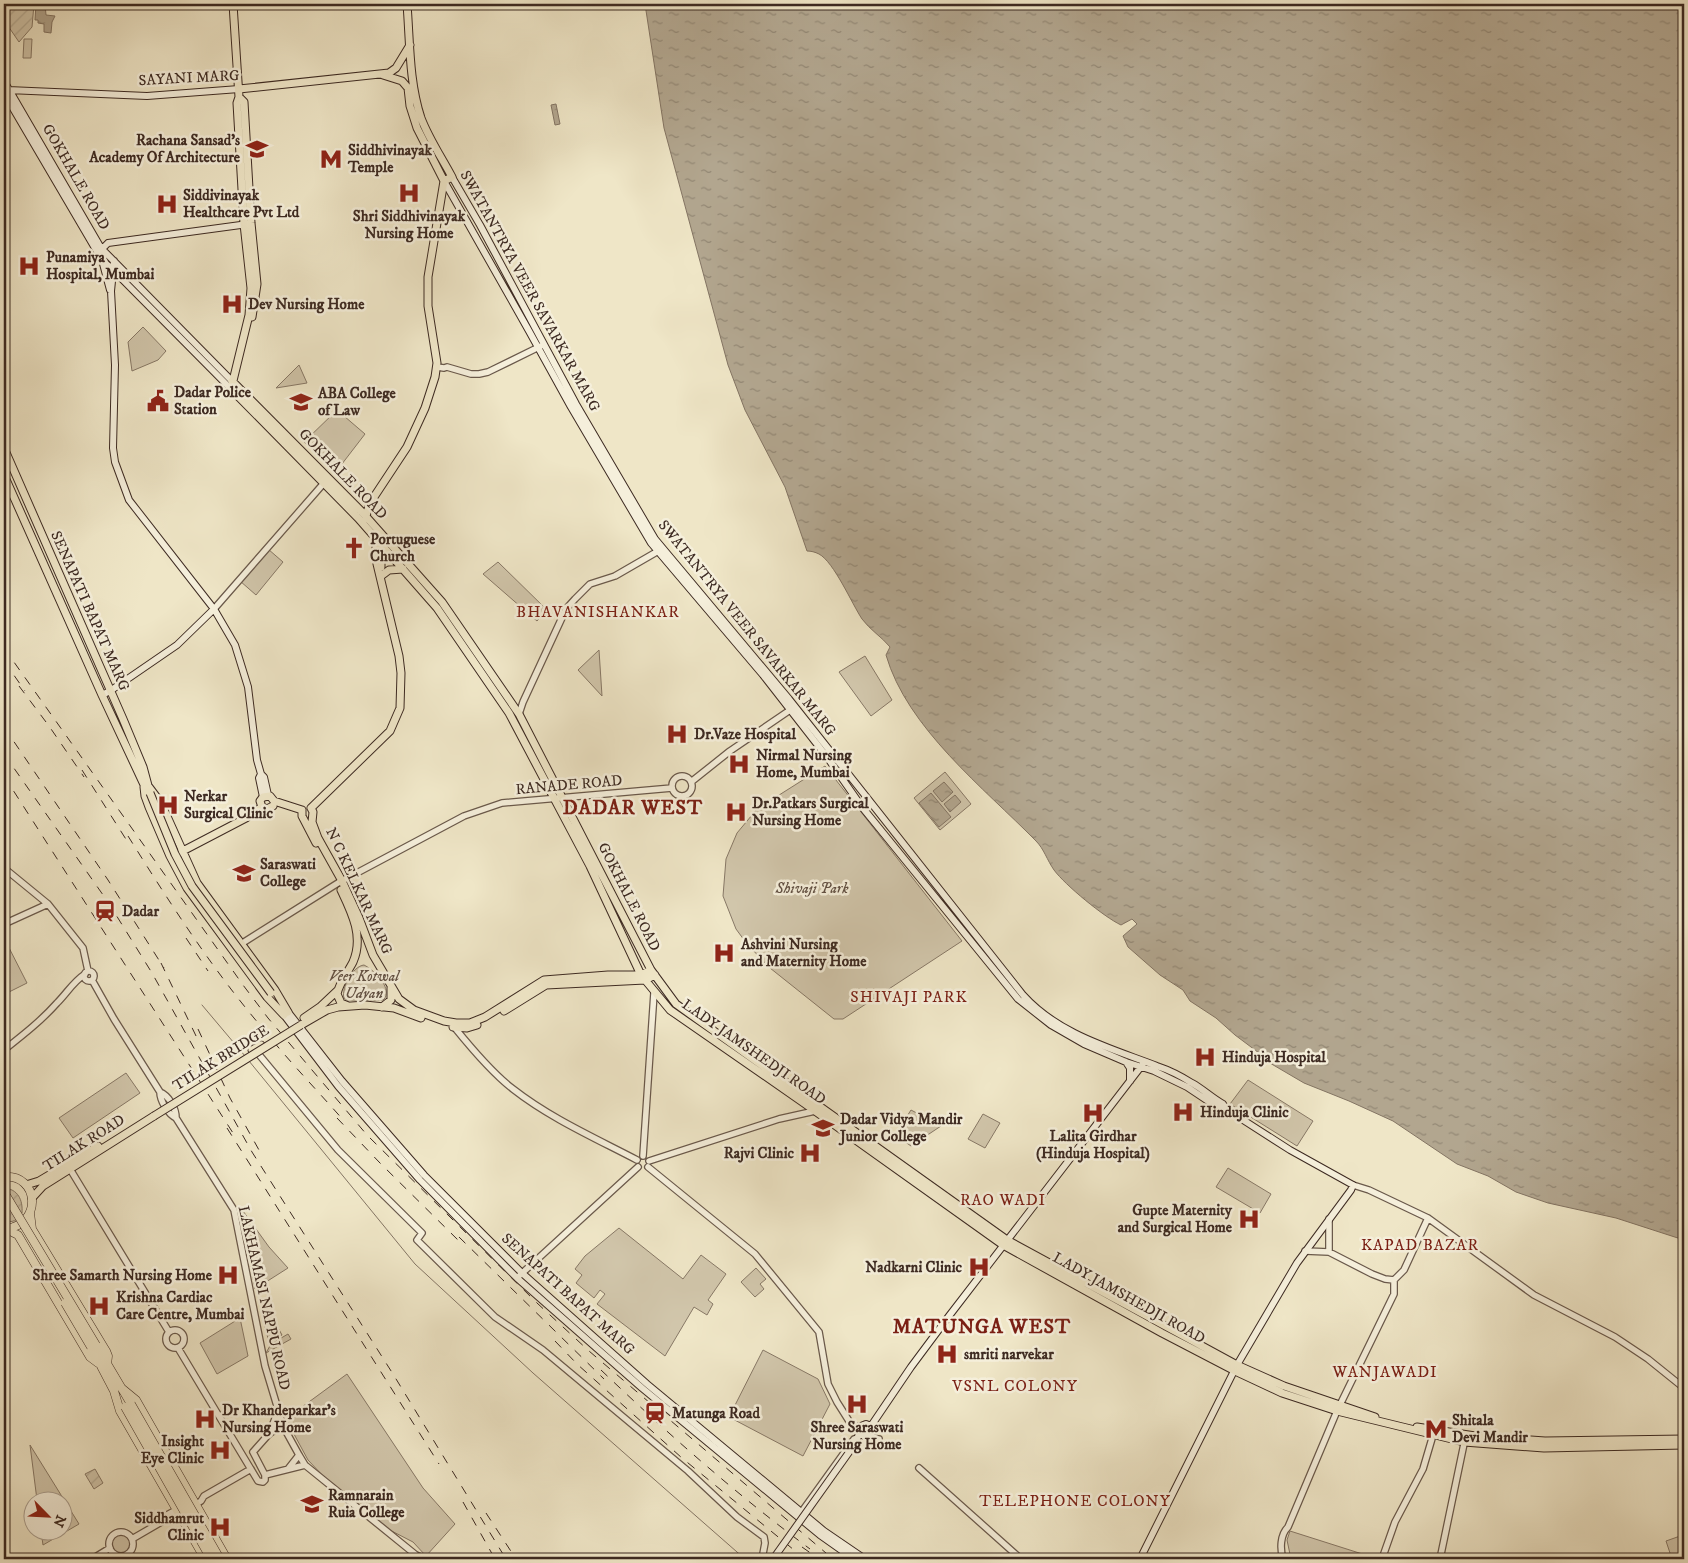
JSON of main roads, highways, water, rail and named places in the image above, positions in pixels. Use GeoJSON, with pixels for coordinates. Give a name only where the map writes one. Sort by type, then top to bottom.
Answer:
{"type":"FeatureCollection","features":[{"type":"Feature","properties":{"kind":"highway"},"geometry":{"type":"LineString","coordinates":[[5,1175],[26,1185],[32,1198],[30,1213],[32,1229],[106,1351],[108,1356],[104,1365]]}},
{"type":"Feature","properties":{"kind":"highway"},"geometry":{"type":"LineString","coordinates":[[4,1192],[117,1388],[220,1559]]}},
{"type":"Feature","properties":{"kind":"highway"},"geometry":{"type":"LineString","coordinates":[[4,1202],[93,1346]]}},
{"type":"Feature","properties":{"kind":"highway"},"geometry":{"type":"LineString","coordinates":[[5,1229],[20,1225],[30,1213]]}},
{"type":"Feature","properties":{"kind":"highway"},"geometry":{"type":"LineString","coordinates":[[5,1229],[18,1235],[90,1358],[104,1365]]}},
{"type":"Feature","properties":{"kind":"highway"},"geometry":{"type":"LineString","coordinates":[[117,1388],[136,1400],[227,1559]]}},
{"type":"Feature","properties":{"kind":"highway"},"geometry":{"type":"LineString","coordinates":[[117,1388],[120,1411],[205,1559]]}},
{"type":"Feature","properties":{"kind":"highway"},"geometry":{"type":"LineString","coordinates":[[128,1406],[212,1559]]}},
{"type":"Feature","properties":{"kind":"main road"},"geometry":{"type":"LineString","coordinates":[[233,4],[239,93],[244,102],[251,288],[249,315],[234,373],[234,387]]}},
{"type":"Feature","properties":{"kind":"main road","name":"SWATANTRYA VEER SAVARKAR MARG"},"geometry":{"type":"LineString","coordinates":[[407,4],[412,75],[422,118],[452,177],[480,225],[570,407],[657,551],[692,595],[707,609],[792,709],[862,807],[1018,998],[1051,1024],[1084,1044],[1126,1062],[1143,1064]]}},
{"type":"Feature","properties":{"kind":"main road"},"geometry":{"type":"LineString","coordinates":[[376,74],[388,73],[396,68],[410,45]]}},
{"type":"Feature","properties":{"kind":"main road","name":"SAYANI MARG"},"geometry":{"type":"LineString","coordinates":[[6,91],[147,96],[239,93],[376,74]]}},
{"type":"Feature","properties":{"kind":"main road","name":"SWATANTRYA VEER SAVARKAR MARG"},"geometry":{"type":"LineString","coordinates":[[376,74],[402,81],[408,88],[410,106],[417,128],[444,182],[655,539],[1030,1002],[1054,1021],[1087,1039],[1188,1087],[1220,1109],[1226,1109],[1290,1150],[1353,1185],[1297,1262],[1236,1368]]}},
{"type":"Feature","properties":{"kind":"main road","name":"GOKHALE ROAD"},"geometry":{"type":"LineString","coordinates":[[4,80],[6,91],[113,270],[234,387],[442,602],[519,714],[643,977]]}},
{"type":"Feature","properties":{"kind":"main road"},"geometry":{"type":"LineString","coordinates":[[362,518],[407,447],[425,408],[440,366],[428,306],[428,277],[444,182],[452,177]]}},
{"type":"Feature","properties":{"kind":"main road"},"geometry":{"type":"LineString","coordinates":[[111,291],[102,254],[112,243],[248,224]]}},
{"type":"Feature","properties":{"kind":"main road"},"geometry":{"type":"LineString","coordinates":[[234,387],[255,307],[257,284],[248,224]]}},
{"type":"Feature","properties":{"kind":"main road","name":"GOKHALE ROAD"},"geometry":{"type":"LineString","coordinates":[[102,254],[114,261],[226,375],[234,387],[324,483],[362,518]]}},
{"type":"Feature","properties":{"kind":"main road"},"geometry":{"type":"LineString","coordinates":[[114,261],[111,291],[115,365],[114,459],[129,500],[214,609],[235,645],[248,688],[257,760],[266,796]]}},
{"type":"Feature","properties":{"kind":"main road"},"geometry":{"type":"LineString","coordinates":[[111,291],[112,287],[118,283],[126,284]]}},
{"type":"Feature","properties":{"kind":"main road"},"geometry":{"type":"LineString","coordinates":[[226,375],[234,373]]}},
{"type":"Feature","properties":{"kind":"main road","name":"SENAPATI BAPAT MARG"},"geometry":{"type":"LineString","coordinates":[[4,448],[122,716],[147,786]]}},
{"type":"Feature","properties":{"kind":"main road","name":"SENAPATI BAPAT MARG"},"geometry":{"type":"LineString","coordinates":[[4,475],[102,695],[147,786]]}},
{"type":"Feature","properties":{"kind":"main road"},"geometry":{"type":"LineString","coordinates":[[274,803],[302,814],[306,807],[311,808],[390,731],[400,708],[401,673],[377,564],[376,547],[382,540]]}},
{"type":"Feature","properties":{"kind":"main road","name":"GOKHALE ROAD"},"geometry":{"type":"LineString","coordinates":[[382,540],[403,569],[437,608],[505,706],[559,798],[653,972]]}},
{"type":"Feature","properties":{"kind":"main road"},"geometry":{"type":"LineString","coordinates":[[380,574],[389,570],[403,569]]}},
{"type":"Feature","properties":{"kind":"main road"},"geometry":{"type":"LineString","coordinates":[[102,695],[177,645],[214,609]]}},
{"type":"Feature","properties":{"kind":"main road"},"geometry":{"type":"LineString","coordinates":[[78,641],[86,637]]}},
{"type":"Feature","properties":{"kind":"main road"},"geometry":{"type":"LineString","coordinates":[[83,652],[91,648]]}},
{"type":"Feature","properties":{"kind":"main road"},"geometry":{"type":"LineString","coordinates":[[114,720],[122,716]]}},
{"type":"Feature","properties":{"kind":"main road"},"geometry":{"type":"LineString","coordinates":[[147,786],[160,803],[197,883],[275,990],[286,1013]]}},
{"type":"Feature","properties":{"kind":"main road"},"geometry":{"type":"LineString","coordinates":[[147,786],[145,796],[170,856],[187,888],[267,997],[286,1013]]}},
{"type":"Feature","properties":{"kind":"main road"},"geometry":{"type":"LineString","coordinates":[[147,786],[175,854],[192,886],[286,1013]]}},
{"type":"Feature","properties":{"kind":"main road"},"geometry":{"type":"LineString","coordinates":[[262,807],[260,801],[266,796],[272,797],[274,803]]}},
{"type":"Feature","properties":{"kind":"main road"},"geometry":{"type":"LineString","coordinates":[[262,807],[267,809],[274,803]]}},
{"type":"Feature","properties":{"kind":"main road"},"geometry":{"type":"LineString","coordinates":[[170,856],[182,853],[246,818],[262,807]]}},
{"type":"Feature","properties":{"kind":"main road","name":"N C KELKAR MARG"},"geometry":{"type":"LineString","coordinates":[[311,808],[318,838],[340,882],[355,920],[358,939],[354,960],[338,990]]}},
{"type":"Feature","properties":{"kind":"main road","name":"N C KELKAR MARG"},"geometry":{"type":"LineString","coordinates":[[302,814],[360,918],[373,955],[391,988],[399,999],[414,1010],[444,1021],[470,1023],[485,1017],[544,980],[608,975],[643,977]]}},
{"type":"Feature","properties":{"kind":"main road"},"geometry":{"type":"LineString","coordinates":[[354,960],[359,954],[364,952],[373,955]]}},
{"type":"Feature","properties":{"kind":"main road","name":"N C KELKAR MARG"},"geometry":{"type":"LineString","coordinates":[[348,1006],[365,1005],[402,1010],[456,1028],[467,1028],[487,1021],[546,985],[643,977],[653,972]]}},
{"type":"Feature","properties":{"kind":"main road","name":"LADY JAMSHEDJI ROAD"},"geometry":{"type":"LineString","coordinates":[[653,972],[676,1004],[1005,1242]]}},
{"type":"Feature","properties":{"kind":"main road","name":"LADY JAMSHEDJI ROAD"},"geometry":{"type":"LineString","coordinates":[[643,977],[654,993],[670,1010],[1005,1242],[1162,1333],[1236,1368],[1282,1393],[1433,1435],[1544,1448],[1684,1445]]}},
{"type":"Feature","properties":{"kind":"main road"},"geometry":{"type":"LineString","coordinates":[[382,1007],[391,1000],[391,988]]}},
{"type":"Feature","properties":{"kind":"main road"},"geometry":{"type":"LineString","coordinates":[[338,990],[338,999],[341,1003],[348,1006]]}},
{"type":"Feature","properties":{"kind":"main road"},"geometry":{"type":"LineString","coordinates":[[300,1023],[338,990]]}},
{"type":"Feature","properties":{"kind":"main road"},"geometry":{"type":"LineString","coordinates":[[300,1023],[326,1010],[348,1006]]}},
{"type":"Feature","properties":{"kind":"main road","name":"SENAPATI BAPAT MARG"},"geometry":{"type":"LineString","coordinates":[[286,1013],[338,1086],[420,1180],[519,1276],[678,1414],[854,1559]]}},
{"type":"Feature","properties":{"kind":"main road","name":"TILAK BRIDGE"},"geometry":{"type":"LineString","coordinates":[[153,1114],[300,1023]]}},
{"type":"Feature","properties":{"kind":"main road"},"geometry":{"type":"LineString","coordinates":[[1126,1062],[1130,1068],[1130,1082]]}},
{"type":"Feature","properties":{"kind":"main road"},"geometry":{"type":"LineString","coordinates":[[773,1559],[914,1362],[1143,1064]]}},
{"type":"Feature","properties":{"kind":"main road"},"geometry":{"type":"LineString","coordinates":[[825,1111],[833,1106]]}},
{"type":"Feature","properties":{"kind":"main road","name":"TILAK ROAD"},"geometry":{"type":"LineString","coordinates":[[32,1198],[43,1186],[153,1114]]}},
{"type":"Feature","properties":{"kind":"main road","name":"TILAK ROAD"},"geometry":{"type":"LineString","coordinates":[[26,1185],[40,1181],[153,1114]]}},
{"type":"Feature","properties":{"kind":"main road"},"geometry":{"type":"LineString","coordinates":[[1140,1559],[1236,1368]]}},
{"type":"Feature","properties":{"kind":"main road","name":"LADY JAMSHEDJI ROAD"},"geometry":{"type":"LineString","coordinates":[[1338,1409],[1465,1439],[1545,1441],[1684,1439]]}},
{"type":"Feature","properties":{"kind":"main road","name":"SENAPATI BAPAT MARG"},"geometry":{"type":"LineString","coordinates":[[801,1514],[865,1559]]}},
{"type":"Feature","properties":{"kind":"water"},"geometry":{"type":"Polygon","coordinates":[[[36,4],[45,4],[46,15],[55,16],[52,22],[51,33],[44,32],[44,24],[38,23],[38,20],[35,20],[36,4]]]}},
{"type":"Feature","properties":{"kind":"water"},"geometry":{"type":"Polygon","coordinates":[[[645,4],[1684,4],[1684,1240],[1616,1218],[1548,1203],[1516,1192],[1488,1176],[1457,1164],[1393,1121],[1304,1083],[1263,1059],[1259,1053],[1216,1018],[1190,1001],[1183,990],[1160,975],[1128,947],[1123,936],[1137,924],[1132,919],[1121,925],[1114,921],[1095,908],[1067,884],[1054,870],[1036,841],[949,756],[911,707],[896,682],[886,655],[890,647],[862,619],[837,574],[825,558],[812,551],[807,551],[785,487],[745,410],[728,365],[664,128],[645,4]]]}},
{"type":"Feature","properties":{"kind":"water"},"geometry":{"type":"Polygon","coordinates":[[[556,104],[560,124],[555,125],[551,105],[556,104]]]}},
{"type":"Feature","properties":{"kind":"water"},"geometry":{"type":"Polygon","coordinates":[[[944,782],[953,792],[942,802],[933,791],[944,782]]]}},
{"type":"Feature","properties":{"kind":"water"},"geometry":{"type":"Polygon","coordinates":[[[931,793],[951,817],[939,827],[919,803],[931,793]]]}},
{"type":"Feature","properties":{"kind":"water"},"geometry":{"type":"Polygon","coordinates":[[[955,795],[961,802],[950,812],[944,804],[955,795]]]}},
{"type":"Feature","properties":{"kind":"waterway"},"geometry":{"type":"LineString","coordinates":[[202,1005],[245,1056]]}},
{"type":"Feature","properties":{"kind":"waterway"},"geometry":{"type":"LineString","coordinates":[[249,1061],[415,1264],[533,1373],[745,1559]]}},
{"type":"Feature","properties":{"kind":"railway"},"geometry":{"type":"LineString","coordinates":[[4,648],[243,985],[268,1018],[367,1135],[537,1303],[589,1351],[833,1559]]}},
{"type":"Feature","properties":{"kind":"railway"},"geometry":{"type":"LineString","coordinates":[[4,661],[25,691]]}},
{"type":"Feature","properties":{"kind":"railway"},"geometry":{"type":"LineString","coordinates":[[19,686],[84,777]]}},
{"type":"Feature","properties":{"kind":"railway"},"geometry":{"type":"LineString","coordinates":[[4,727],[108,880],[164,968]]}},
{"type":"Feature","properties":{"kind":"railway"},"geometry":{"type":"LineString","coordinates":[[4,754],[108,902],[152,973],[252,1152],[393,1374],[506,1559]]}},
{"type":"Feature","properties":{"kind":"railway"},"geometry":{"type":"LineString","coordinates":[[82,770],[129,844]]}},
{"type":"Feature","properties":{"kind":"railway"},"geometry":{"type":"LineString","coordinates":[[4,776],[233,1133]]}},
{"type":"Feature","properties":{"kind":"railway"},"geometry":{"type":"LineString","coordinates":[[128,836],[174,908],[223,979],[280,1049],[345,1122]]}},
{"type":"Feature","properties":{"kind":"railway"},"geometry":{"type":"LineString","coordinates":[[186,938],[208,971]]}},
{"type":"Feature","properties":{"kind":"railway"},"geometry":{"type":"LineString","coordinates":[[161,963],[197,1038]]}},
{"type":"Feature","properties":{"kind":"railway"},"geometry":{"type":"LineString","coordinates":[[198,1029],[230,1098],[259,1150]]}},
{"type":"Feature","properties":{"kind":"railway"},"geometry":{"type":"LineString","coordinates":[[337,1118],[462,1244]]}},
{"type":"Feature","properties":{"kind":"railway"},"geometry":{"type":"LineString","coordinates":[[227,1128],[439,1464]]}},
{"type":"Feature","properties":{"kind":"railway"},"geometry":{"type":"LineString","coordinates":[[459,1237],[604,1379]]}},
{"type":"Feature","properties":{"kind":"railway"},"geometry":{"type":"LineString","coordinates":[[555,1341],[577,1364],[682,1458],[805,1559]]}},
{"type":"Feature","properties":{"kind":"railway"},"geometry":{"type":"LineString","coordinates":[[601,1370],[702,1463],[810,1549]]}},
{"type":"Feature","properties":{"kind":"railway"},"geometry":{"type":"LineString","coordinates":[[463,1502],[495,1559]]}},
{"type":"Feature","properties":{"kind":"railway"},"geometry":{"type":"LineString","coordinates":[[486,1513],[516,1559]]}},
{"type":"Feature","properties":{"kind":"railway"},"geometry":{"type":"LineString","coordinates":[[802,1547],[819,1559]]}},
{"type":"Feature","properties":{"kind":"place","name":"Rachana Sansad's Academy Of Architecture"},"geometry":{"type":"Point","coordinates":[257,149]}},
{"type":"Feature","properties":{"kind":"place","name":"Siddhivinayak Temple"},"geometry":{"type":"Point","coordinates":[331,159]}},
{"type":"Feature","properties":{"kind":"place","name":"Shri Siddhivinayak Nursing Home"},"geometry":{"type":"Point","coordinates":[409,193]}},
{"type":"Feature","properties":{"kind":"place","name":"Siddivinayak Healthcare Pvt Ltd"},"geometry":{"type":"Point","coordinates":[167,204]}},
{"type":"Feature","properties":{"kind":"place","name":"Punamiya Hospital, Mumbai"},"geometry":{"type":"Point","coordinates":[29,266]}},
{"type":"Feature","properties":{"kind":"place","name":"Dev Nursing Home"},"geometry":{"type":"Point","coordinates":[232,304]}},
{"type":"Feature","properties":{"kind":"place","name":"Dadar Police Station"},"geometry":{"type":"Point","coordinates":[158,401]}},
{"type":"Feature","properties":{"kind":"place","name":"ABA College of Law"},"geometry":{"type":"Point","coordinates":[301,402]}},
{"type":"Feature","properties":{"kind":"place","name":"Portuguese Church"},"geometry":{"type":"Point","coordinates":[354,548]}},
{"type":"Feature","properties":{"kind":"place","name":"Dr.Vaze Hospital"},"geometry":{"type":"Point","coordinates":[677,734]}},
{"type":"Feature","properties":{"kind":"place","name":"Nirmal Nursing Home, Mumbai"},"geometry":{"type":"Point","coordinates":[739,764]}},
{"type":"Feature","properties":{"kind":"place","name":"Nerkar Surgical Clinic"},"geometry":{"type":"Point","coordinates":[168,805]}},
{"type":"Feature","properties":{"kind":"place","name":"Dr.Patkars Surgical Nursing Home"},"geometry":{"type":"Point","coordinates":[736,812]}},
{"type":"Feature","properties":{"kind":"place","name":"Saraswati College"},"geometry":{"type":"Point","coordinates":[244,873]}},
{"type":"Feature","properties":{"kind":"place","name":"Dadar"},"geometry":{"type":"Point","coordinates":[105,911]}},
{"type":"Feature","properties":{"kind":"place","name":"Ashvini Nursing and Maternity Home"},"geometry":{"type":"Point","coordinates":[724,953]}},
{"type":"Feature","properties":{"kind":"place","name":"Hinduja Hospital"},"geometry":{"type":"Point","coordinates":[1205,1057]}},
{"type":"Feature","properties":{"kind":"place","name":"Hinduja Clinic"},"geometry":{"type":"Point","coordinates":[1183,1112]}},
{"type":"Feature","properties":{"kind":"place","name":"Lalita Girdhar (Hinduja Hospital)"},"geometry":{"type":"Point","coordinates":[1093,1113]}},
{"type":"Feature","properties":{"kind":"place","name":"Dadar Vidya Mandir Junior College"},"geometry":{"type":"Point","coordinates":[823,1128]}},
{"type":"Feature","properties":{"kind":"place","name":"Rajvi Clinic"},"geometry":{"type":"Point","coordinates":[810,1153]}},
{"type":"Feature","properties":{"kind":"place","name":"Gupte Maternity and Surgical Home"},"geometry":{"type":"Point","coordinates":[1249,1219]}},
{"type":"Feature","properties":{"kind":"place","name":"Nadkarni Clinic"},"geometry":{"type":"Point","coordinates":[979,1267]}},
{"type":"Feature","properties":{"kind":"place","name":"Shree Samarth Nursing Home"},"geometry":{"type":"Point","coordinates":[228,1275]}},
{"type":"Feature","properties":{"kind":"place","name":"Krishna Cardiac Care Centre, Mumbai"},"geometry":{"type":"Point","coordinates":[99,1306]}},
{"type":"Feature","properties":{"kind":"place","name":"smriti narvekar"},"geometry":{"type":"Point","coordinates":[947,1354]}},
{"type":"Feature","properties":{"kind":"place","name":"Shree Saraswati Nursing Home"},"geometry":{"type":"Point","coordinates":[857,1404]}},
{"type":"Feature","properties":{"kind":"place","name":"Matunga Road"},"geometry":{"type":"Point","coordinates":[655,1413]}},
{"type":"Feature","properties":{"kind":"place","name":"Dr Khandeparkar's Nursing Home"},"geometry":{"type":"Point","coordinates":[205,1419]}},
{"type":"Feature","properties":{"kind":"place","name":"Shitala Devi Mandir"},"geometry":{"type":"Point","coordinates":[1436,1429]}},
{"type":"Feature","properties":{"kind":"place","name":"Insight Eye Clinic"},"geometry":{"type":"Point","coordinates":[220,1450]}},
{"type":"Feature","properties":{"kind":"place","name":"Ramnarain Ruia College"},"geometry":{"type":"Point","coordinates":[312,1504]}},
{"type":"Feature","properties":{"kind":"place","name":"Siddhamrut Clinic"},"geometry":{"type":"Point","coordinates":[220,1527]}},
{"type":"Feature","properties":{"kind":"district","name":"BHAVANISHANKAR"},"geometry":{"type":"Point","coordinates":[598,612]}},
{"type":"Feature","properties":{"kind":"district","name":"DADAR WEST"},"geometry":{"type":"Point","coordinates":[633,808]}},
{"type":"Feature","properties":{"kind":"district","name":"SHIVAJI PARK"},"geometry":{"type":"Point","coordinates":[909,997]}},
{"type":"Feature","properties":{"kind":"district","name":"RAO WADI"},"geometry":{"type":"Point","coordinates":[1003,1200]}},
{"type":"Feature","properties":{"kind":"district","name":"KAPAD BAZAR"},"geometry":{"type":"Point","coordinates":[1420,1245]}},
{"type":"Feature","properties":{"kind":"district","name":"MATUNGA WEST"},"geometry":{"type":"Point","coordinates":[982,1327]}},
{"type":"Feature","properties":{"kind":"district","name":"WANJAWADI"},"geometry":{"type":"Point","coordinates":[1385,1372]}},
{"type":"Feature","properties":{"kind":"district","name":"VSNL COLONY"},"geometry":{"type":"Point","coordinates":[1015,1386]}},
{"type":"Feature","properties":{"kind":"district","name":"TELEPHONE COLONY"},"geometry":{"type":"Point","coordinates":[1075,1501]}},
{"type":"Feature","properties":{"kind":"park label","name":"Shivaji Park"},"geometry":{"type":"Point","coordinates":[812,888]}},
{"type":"Feature","properties":{"kind":"park label","name":"Veer Kotwal Udyan"},"geometry":{"type":"Point","coordinates":[364,984]}}]}
